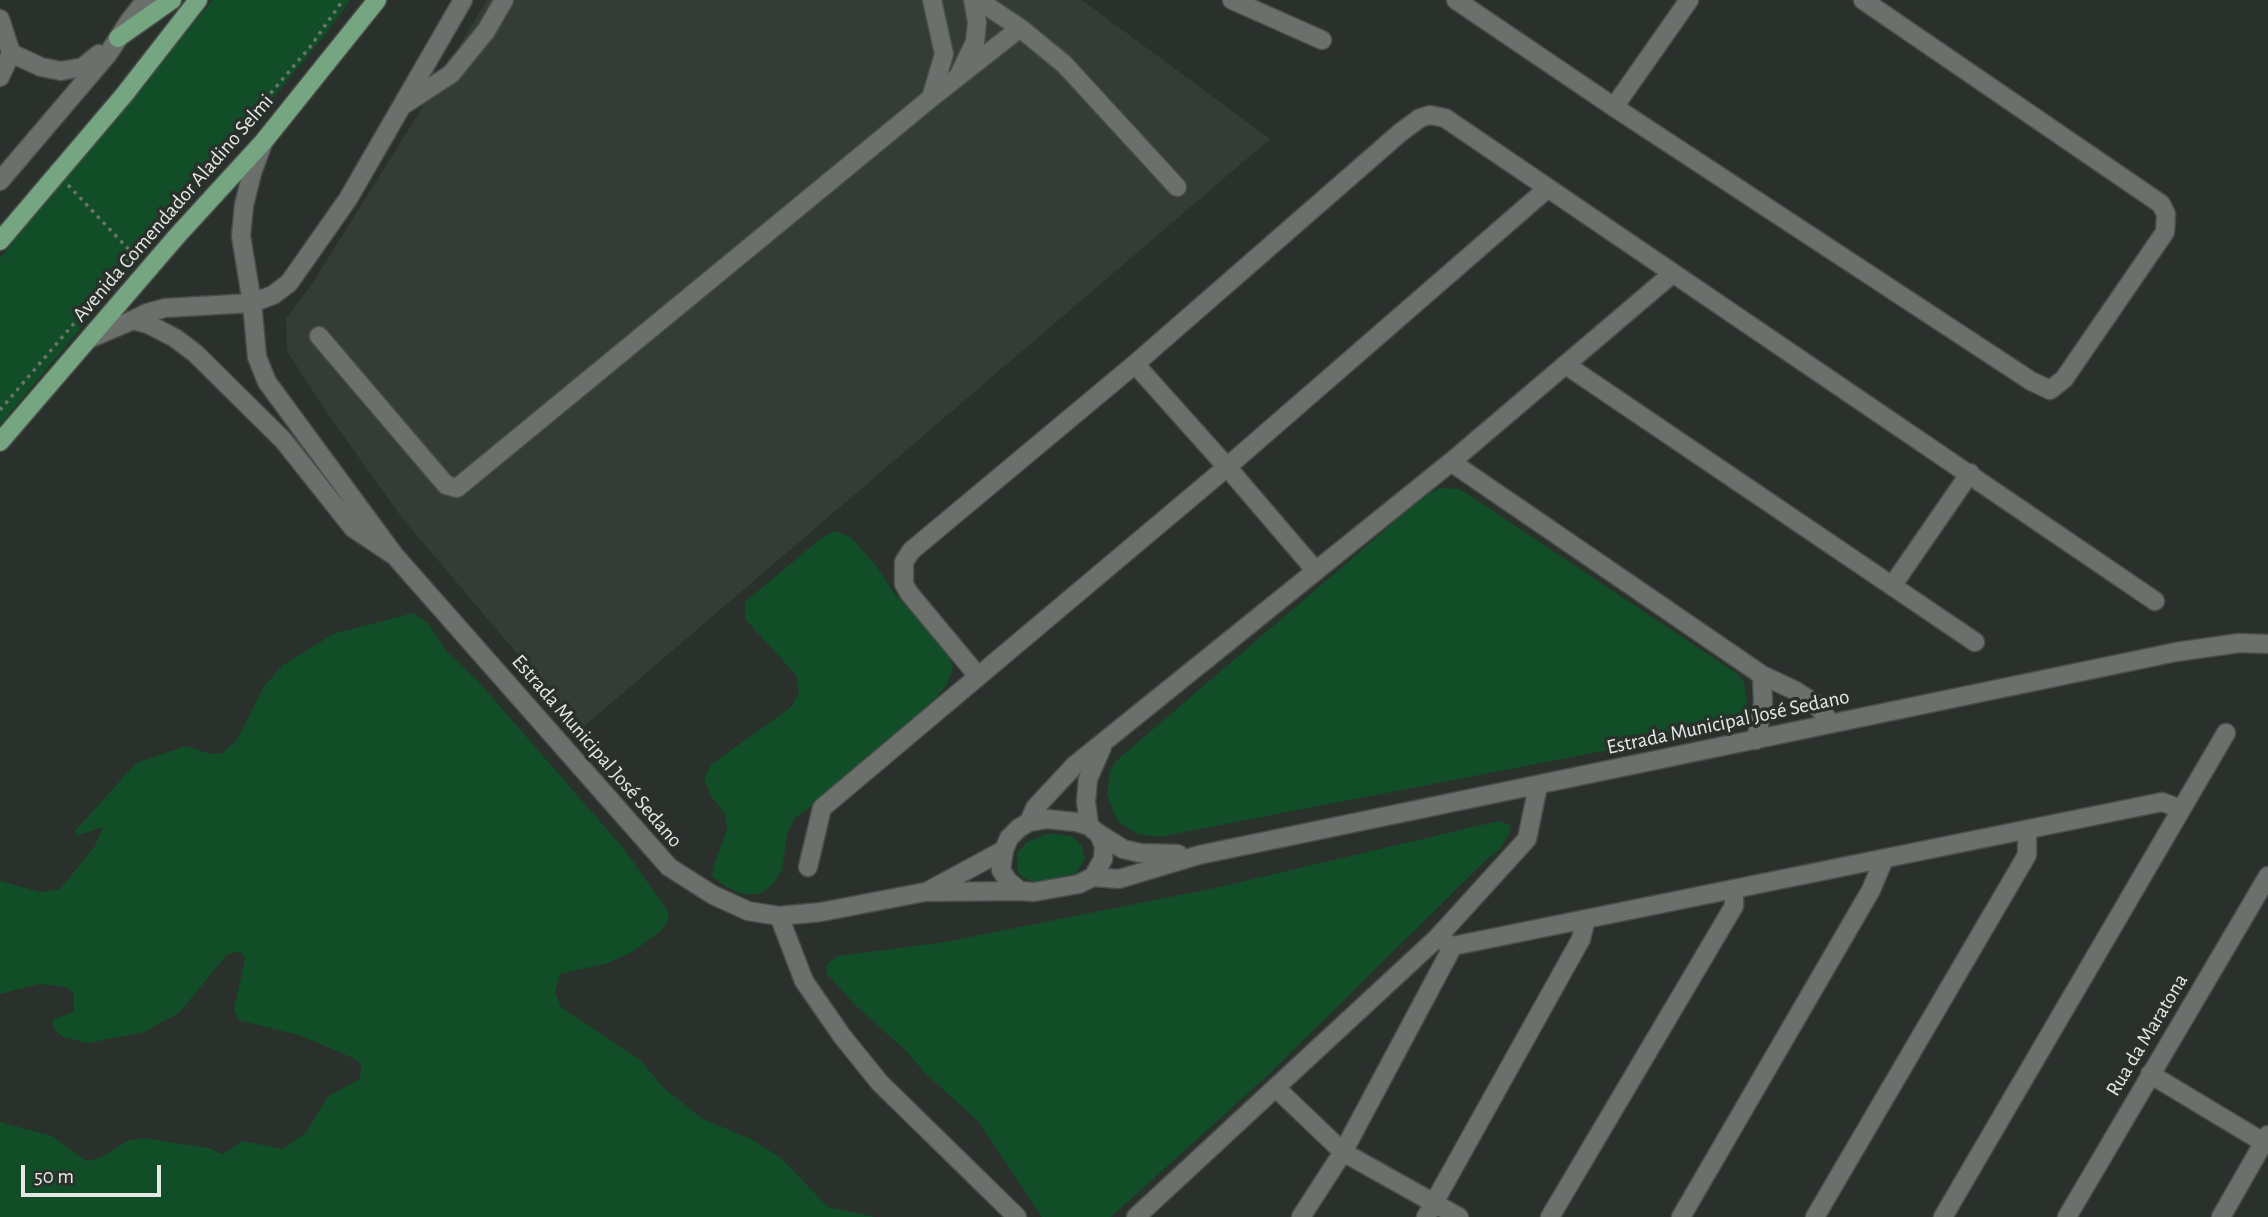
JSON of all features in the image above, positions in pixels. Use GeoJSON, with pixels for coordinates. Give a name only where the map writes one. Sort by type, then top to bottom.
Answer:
{"type":"FeatureCollection","features":[{"type":"Feature","properties":{"kind":"main road"},"geometry":{"type":"LineString","coordinates":[[118,38],[172,0]]}},
{"type":"Feature","properties":{"kind":"main road"},"geometry":{"type":"LineString","coordinates":[[0,242],[198,0]]}},
{"type":"Feature","properties":{"kind":"main road","name":"Avenida Comendador Aladino Selmi"},"geometry":{"type":"LineString","coordinates":[[0,442],[264,141],[377,0]]}},
{"type":"Feature","properties":{"kind":"street"},"geometry":{"type":"LineString","coordinates":[[0,181],[108,54],[146,0]]}},
{"type":"Feature","properties":{"kind":"street"},"geometry":{"type":"LineString","coordinates":[[91,338],[165,308],[252,303],[273,295],[289,283],[348,200],[463,0]]}},
{"type":"Feature","properties":{"kind":"street"},"geometry":{"type":"LineString","coordinates":[[402,106],[451,74],[486,31],[504,0]]}},
{"type":"Feature","properties":{"kind":"street"},"geometry":{"type":"LineString","coordinates":[[932,0],[944,54],[932,98]]}},
{"type":"Feature","properties":{"kind":"street"},"geometry":{"type":"LineString","coordinates":[[958,78],[975,42],[977,22],[973,0]]}},
{"type":"Feature","properties":{"kind":"street"},"geometry":{"type":"LineString","coordinates":[[978,0],[1064,64],[1177,187]]}},
{"type":"Feature","properties":{"kind":"street"},"geometry":{"type":"LineString","coordinates":[[1232,0],[1322,40]]}},
{"type":"Feature","properties":{"kind":"street"},"geometry":{"type":"LineString","coordinates":[[1456,0],[2031,381],[2050,390],[2064,379],[2165,232],[2166,214],[2161,204],[1863,0]]}},
{"type":"Feature","properties":{"kind":"street"},"geometry":{"type":"LineString","coordinates":[[1614,107],[1689,0]]}},
{"type":"Feature","properties":{"kind":"street"},"geometry":{"type":"LineString","coordinates":[[0,19],[11,53],[0,76]]}},
{"type":"Feature","properties":{"kind":"street"},"geometry":{"type":"LineString","coordinates":[[319,335],[446,485],[457,488],[932,98],[1020,29]]}},
{"type":"Feature","properties":{"kind":"street"},"geometry":{"type":"LineString","coordinates":[[11,53],[41,67],[61,71],[83,67],[118,38]]}},
{"type":"Feature","properties":{"kind":"street"},"geometry":{"type":"LineString","coordinates":[[978,676],[904,584],[904,562],[911,551],[1135,364],[1401,132],[1420,118],[1430,115],[1445,118],[2155,601]]}},
{"type":"Feature","properties":{"kind":"street","name":"Estrada Municipal José Sedano"},"geometry":{"type":"LineString","coordinates":[[264,141],[244,205],[241,236],[252,303],[257,357],[267,382],[395,556],[669,867],[736,906],[748,911],[779,916],[821,912],[925,892],[1020,891]]}},
{"type":"Feature","properties":{"kind":"street"},"geometry":{"type":"LineString","coordinates":[[808,867],[822,808],[1227,467],[1548,188]]}},
{"type":"Feature","properties":{"kind":"street"},"geometry":{"type":"LineString","coordinates":[[1030,822],[1035,808],[1075,765],[1451,463],[1672,274]]}},
{"type":"Feature","properties":{"kind":"street","name":"Estrada Municipal José Sedano"},"geometry":{"type":"LineString","coordinates":[[133,320],[148,324],[175,338],[195,354],[283,440],[353,528],[395,556]]}},
{"type":"Feature","properties":{"kind":"street"},"geometry":{"type":"LineString","coordinates":[[1135,364],[1316,571]]}},
{"type":"Feature","properties":{"kind":"street"},"geometry":{"type":"LineString","coordinates":[[1566,365],[1975,642]]}},
{"type":"Feature","properties":{"kind":"street"},"geometry":{"type":"LineString","coordinates":[[1451,463],[1762,676],[1813,702],[1825,715],[1828,723]]}},
{"type":"Feature","properties":{"kind":"street"},"geometry":{"type":"LineString","coordinates":[[1892,586],[1970,473]]}},
{"type":"Feature","properties":{"kind":"street","name":"Estrada Municipal José Sedano"},"geometry":{"type":"LineString","coordinates":[[1093,877],[1119,878],[1199,855],[2176,652],[2239,643],[2268,644]]}},
{"type":"Feature","properties":{"kind":"street"},"geometry":{"type":"LineString","coordinates":[[1756,740],[1763,704],[1762,676]]}},
{"type":"Feature","properties":{"kind":"street"},"geometry":{"type":"LineString","coordinates":[[1942,1217],[2226,733]]}},
{"type":"Feature","properties":{"kind":"street"},"geometry":{"type":"LineString","coordinates":[[1094,830],[1063,820],[1030,822],[1009,838],[1001,870],[1008,881],[1020,891],[1034,892],[1069,886],[1093,877],[1103,859],[1104,846],[1094,830],[1086,801],[1088,779],[1103,743]]}},
{"type":"Feature","properties":{"kind":"street"},"geometry":{"type":"LineString","coordinates":[[1136,1217],[1276,1088],[1445,942],[1527,839],[1538,786]]}},
{"type":"Feature","properties":{"kind":"street"},"geometry":{"type":"LineString","coordinates":[[1445,942],[1586,919],[2162,803],[2181,809]]}},
{"type":"Feature","properties":{"kind":"street","name":"Estrada Municipal José Sedano"},"geometry":{"type":"LineString","coordinates":[[1094,830],[1123,849],[1140,853],[1199,855]]}},
{"type":"Feature","properties":{"kind":"street"},"geometry":{"type":"LineString","coordinates":[[1815,1217],[2026,855],[2027,830]]}},
{"type":"Feature","properties":{"kind":"street","name":"Estrada Municipal José Sedano"},"geometry":{"type":"LineString","coordinates":[[925,892],[1004,850]]}},
{"type":"Feature","properties":{"kind":"street"},"geometry":{"type":"LineString","coordinates":[[1681,1217],[1871,890],[1884,859]]}},
{"type":"Feature","properties":{"kind":"street","name":"Rua da Maratona"},"geometry":{"type":"LineString","coordinates":[[2067,1217],[2268,876]]}},
{"type":"Feature","properties":{"kind":"street"},"geometry":{"type":"LineString","coordinates":[[1550,1217],[1734,906],[1734,889]]}},
{"type":"Feature","properties":{"kind":"street"},"geometry":{"type":"LineString","coordinates":[[779,916],[804,981],[842,1036],[880,1083],[1017,1217]]}},
{"type":"Feature","properties":{"kind":"street"},"geometry":{"type":"LineString","coordinates":[[1431,1210],[1581,939],[1586,919]]}},
{"type":"Feature","properties":{"kind":"street"},"geometry":{"type":"LineString","coordinates":[[1301,1217],[1343,1152],[1445,942]]}},
{"type":"Feature","properties":{"kind":"street"},"geometry":{"type":"LineString","coordinates":[[2150,1074],[2267,1141],[2221,1217]]}},
{"type":"Feature","properties":{"kind":"street"},"geometry":{"type":"LineString","coordinates":[[1276,1088],[1343,1152],[1431,1210],[1459,1217]]}},
{"type":"Feature","properties":{"kind":"path"},"geometry":{"type":"LineString","coordinates":[[0,410],[310,47],[343,0]]}},
{"type":"Feature","properties":{"kind":"path"},"geometry":{"type":"LineString","coordinates":[[57,174],[134,255],[150,268]]}},
{"type":"Feature","properties":{"kind":"shaded area"},"geometry":{"type":"Polygon","coordinates":[[[487,0],[1082,0],[1270,139],[581,729],[402,518],[327,413],[287,351],[286,319],[310,287],[487,0]]]}},
{"type":"Feature","properties":{"kind":"green space"},"geometry":{"type":"Polygon","coordinates":[[[213,0],[350,0],[325,35],[0,425],[0,258],[213,0]]]}},
{"type":"Feature","properties":{"kind":"green space"},"geometry":{"type":"Polygon","coordinates":[[[1440,488],[1458,489],[1466,493],[1739,675],[1744,683],[1747,701],[1740,719],[1733,726],[1158,837],[1138,834],[1120,823],[1107,794],[1110,771],[1116,761],[1427,494],[1440,488]]]}},
{"type":"Feature","properties":{"kind":"green space"},"geometry":{"type":"Polygon","coordinates":[[[834,531],[851,537],[877,567],[893,592],[948,651],[953,668],[947,684],[936,698],[821,799],[794,819],[787,835],[782,870],[773,884],[760,894],[742,894],[726,887],[712,876],[727,830],[725,814],[710,795],[704,778],[712,764],[791,707],[799,692],[796,675],[745,619],[745,602],[820,539],[834,531]]]}},
{"type":"Feature","properties":{"kind":"green space"},"geometry":{"type":"Polygon","coordinates":[[[413,613],[428,623],[447,652],[477,680],[624,849],[668,911],[669,920],[661,931],[634,951],[608,963],[560,974],[555,991],[561,1007],[640,1060],[663,1087],[701,1118],[753,1140],[781,1158],[828,1207],[875,1217],[0,1217],[0,1122],[52,1136],[86,1161],[102,1157],[127,1141],[143,1138],[209,1148],[222,1154],[243,1141],[282,1149],[306,1133],[328,1096],[360,1079],[361,1066],[357,1060],[302,1036],[238,1020],[234,1009],[245,959],[242,953],[234,952],[226,956],[179,1013],[144,1032],[88,1043],[63,1037],[55,1031],[52,1020],[74,1012],[74,993],[65,987],[39,984],[0,994],[0,881],[40,892],[60,889],[95,846],[103,827],[76,836],[75,831],[136,763],[186,746],[210,754],[222,753],[237,740],[264,686],[283,665],[333,634],[413,613]]]}},
{"type":"Feature","properties":{"kind":"green space"},"geometry":{"type":"Polygon","coordinates":[[[1498,821],[1510,825],[1511,830],[1500,849],[1268,1075],[1111,1217],[1042,1217],[977,1120],[855,1005],[827,974],[826,966],[836,956],[945,942],[1215,888],[1498,821]]]}},
{"type":"Feature","properties":{"kind":"green space"},"geometry":{"type":"Polygon","coordinates":[[[1046,834],[1073,837],[1082,846],[1085,859],[1076,873],[1035,883],[1022,877],[1018,871],[1017,853],[1027,842],[1046,834]]]}}]}
